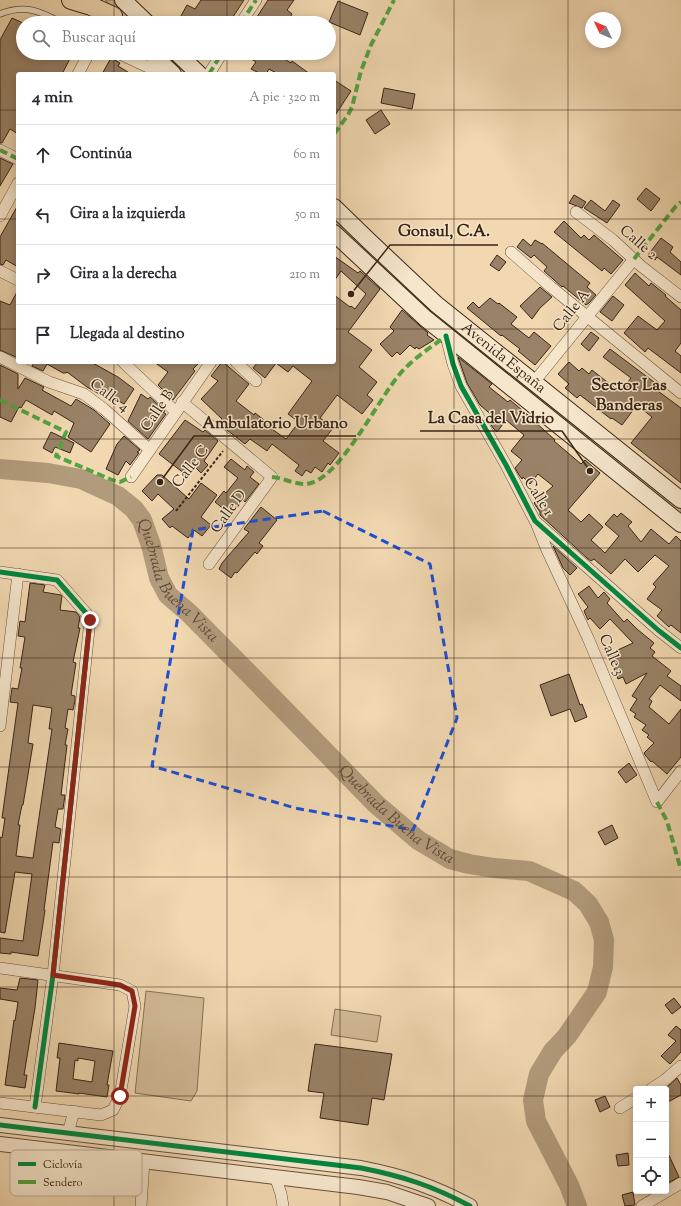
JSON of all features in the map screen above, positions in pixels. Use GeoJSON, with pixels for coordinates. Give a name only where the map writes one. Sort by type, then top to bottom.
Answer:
{"type":"FeatureCollection","features":[{"type":"Feature","properties":{"kind":"main road"},"geometry":{"type":"LineString","coordinates":[[71,0],[91,6],[111,16]]}},
{"type":"Feature","properties":{"kind":"main road"},"geometry":{"type":"LineString","coordinates":[[97,0],[114,16]]}},
{"type":"Feature","properties":{"kind":"main road"},"geometry":{"type":"LineString","coordinates":[[123,0],[140,16]]}},
{"type":"Feature","properties":{"kind":"main road"},"geometry":{"type":"LineString","coordinates":[[158,60],[171,72]]}},
{"type":"Feature","properties":{"kind":"main road"},"geometry":{"type":"LineString","coordinates":[[184,60],[197,72]]}},
{"type":"Feature","properties":{"kind":"main road","name":"Avenida España"},"geometry":{"type":"LineString","coordinates":[[336,209],[426,295],[681,500]]}},
{"type":"Feature","properties":{"kind":"main road","name":"Avenida España"},"geometry":{"type":"LineString","coordinates":[[336,235],[409,304],[446,336],[681,524]]}},
{"type":"Feature","properties":{"kind":"street"},"geometry":{"type":"LineString","coordinates":[[246,16],[256,0]]}},
{"type":"Feature","properties":{"kind":"street"},"geometry":{"type":"LineString","coordinates":[[79,72],[85,60]]}},
{"type":"Feature","properties":{"kind":"street"},"geometry":{"type":"LineString","coordinates":[[133,60],[159,72]]}},
{"type":"Feature","properties":{"kind":"street"},"geometry":{"type":"LineString","coordinates":[[210,72],[218,60]]}},
{"type":"Feature","properties":{"kind":"street"},"geometry":{"type":"LineString","coordinates":[[0,150],[16,158]]}},
{"type":"Feature","properties":{"kind":"street"},"geometry":{"type":"LineString","coordinates":[[0,216],[16,191]]}},
{"type":"Feature","properties":{"kind":"street","name":"Calle 2"},"geometry":{"type":"LineString","coordinates":[[576,212],[613,240],[681,297]]}},
{"type":"Feature","properties":{"kind":"street"},"geometry":{"type":"LineString","coordinates":[[511,252],[681,393]]}},
{"type":"Feature","properties":{"kind":"street","name":"Calle A"},"geometry":{"type":"LineString","coordinates":[[534,382],[634,259]]}},
{"type":"Feature","properties":{"kind":"street"},"geometry":{"type":"LineString","coordinates":[[0,271],[16,279]]}},
{"type":"Feature","properties":{"kind":"street","name":"Calle 1"},"geometry":{"type":"LineString","coordinates":[[446,336],[452,364],[461,386],[536,521],[658,630],[681,648]]}},
{"type":"Feature","properties":{"kind":"street","name":"Calle 4"},"geometry":{"type":"LineString","coordinates":[[0,357],[49,382],[84,394],[104,409],[150,450]]}},
{"type":"Feature","properties":{"kind":"street"},"geometry":{"type":"LineString","coordinates":[[125,364],[176,412]]}},
{"type":"Feature","properties":{"kind":"street","name":"Calle B"},"geometry":{"type":"LineString","coordinates":[[131,477],[210,364]]}},
{"type":"Feature","properties":{"kind":"street"},"geometry":{"type":"LineString","coordinates":[[238,364],[256,381]]}},
{"type":"Feature","properties":{"kind":"street"},"geometry":{"type":"LineString","coordinates":[[182,402],[230,442]]}},
{"type":"Feature","properties":{"kind":"street","name":"Calle D"},"geometry":{"type":"LineString","coordinates":[[209,564],[272,477],[230,442]]}},
{"type":"Feature","properties":{"kind":"street","name":"Calle 3"},"geometry":{"type":"LineString","coordinates":[[536,521],[547,550],[588,638],[657,802],[681,771]]}},
{"type":"Feature","properties":{"kind":"street"},"geometry":{"type":"LineString","coordinates":[[0,572],[56,580],[86,613],[90,620],[53,975],[35,1107]]}},
{"type":"Feature","properties":{"kind":"street"},"geometry":{"type":"LineString","coordinates":[[0,726],[18,574]]}},
{"type":"Feature","properties":{"kind":"street"},"geometry":{"type":"LineString","coordinates":[[0,968],[120,985],[132,991],[135,1006],[120,1096],[113,1110],[101,1115],[0,1103]]}},
{"type":"Feature","properties":{"kind":"street"},"geometry":{"type":"LineString","coordinates":[[656,1086],[681,1066]]}},
{"type":"Feature","properties":{"kind":"street"},"geometry":{"type":"LineString","coordinates":[[620,1108],[633,1100]]}},
{"type":"Feature","properties":{"kind":"street"},"geometry":{"type":"LineString","coordinates":[[68,1133],[74,1111]]}},
{"type":"Feature","properties":{"kind":"street"},"geometry":{"type":"LineString","coordinates":[[0,1125],[361,1168],[392,1174],[435,1188],[470,1206]]}},
{"type":"Feature","properties":{"kind":"street"},"geometry":{"type":"LineString","coordinates":[[0,1144],[51,1150]]}},
{"type":"Feature","properties":{"kind":"street"},"geometry":{"type":"LineString","coordinates":[[142,1191],[144,1161],[358,1187],[387,1192],[428,1206]]}},
{"type":"Feature","properties":{"kind":"street"},"geometry":{"type":"LineString","coordinates":[[275,1176],[282,1194],[283,1206]]}},
{"type":"Feature","properties":{"kind":"street"},"geometry":{"type":"LineString","coordinates":[[642,1206],[681,1183]]}},
{"type":"Feature","properties":{"kind":"street"},"geometry":{"type":"LineString","coordinates":[[141,1206],[142,1196]]}},
{"type":"Feature","properties":{"kind":"lane"},"geometry":{"type":"LineString","coordinates":[[0,14],[22,8],[36,10],[48,16]]}},
{"type":"Feature","properties":{"kind":"highlighted area"},"geometry":{"type":"Polygon","coordinates":[[[323,511],[430,564],[457,718],[413,830],[295,808],[152,766],[193,530],[323,511]]]}},
{"type":"Feature","properties":{"kind":"shaded area"},"geometry":{"type":"Polygon","coordinates":[[[105,0],[115,0],[131,16],[122,16],[105,0]]]}},
{"type":"Feature","properties":{"kind":"shaded area"},"geometry":{"type":"Polygon","coordinates":[[[167,60],[176,60],[189,72],[179,72],[167,60]]]}},
{"type":"Feature","properties":{"kind":"shaded area"},"geometry":{"type":"Polygon","coordinates":[[[336,217],[681,508],[681,516],[428,314],[336,226],[336,217]]]}},
{"type":"Feature","properties":{"kind":"shaded area"},"geometry":{"type":"Polygon","coordinates":[[[146,991],[204,998],[197,1091],[191,1101],[135,1093],[146,991]]]}},
{"type":"Feature","properties":{"kind":"shaded area"},"geometry":{"type":"Polygon","coordinates":[[[335,1009],[381,1016],[377,1042],[331,1035],[335,1009]]]}},
{"type":"Feature","properties":{"kind":"building"},"geometry":{"type":"Polygon","coordinates":[[[201,0],[244,0],[234,16],[181,16],[187,5],[195,9],[201,0]]]}},
{"type":"Feature","properties":{"kind":"building"},"geometry":{"type":"Polygon","coordinates":[[[268,0],[294,0],[287,10],[292,14],[291,16],[258,16],[268,0]]]}},
{"type":"Feature","properties":{"kind":"building"},"geometry":{"type":"Polygon","coordinates":[[[338,1],[368,13],[360,35],[336,25],[336,16],[332,16],[338,1]]]}},
{"type":"Feature","properties":{"kind":"building"},"geometry":{"type":"Polygon","coordinates":[[[12,18],[16,20],[16,60],[69,60],[63,72],[16,72],[16,133],[10,129],[2,143],[0,143],[0,40],[12,18]]]}},
{"type":"Feature","properties":{"kind":"building"},"geometry":{"type":"Polygon","coordinates":[[[110,60],[115,60],[120,63],[118,66],[128,72],[103,72],[110,60]]]}},
{"type":"Feature","properties":{"kind":"building"},"geometry":{"type":"Polygon","coordinates":[[[253,60],[286,60],[291,63],[292,61],[307,72],[274,72],[269,69],[267,72],[257,72],[251,69],[256,62],[253,60]]]}},
{"type":"Feature","properties":{"kind":"building"},"geometry":{"type":"Polygon","coordinates":[[[336,81],[351,91],[336,114],[336,81]]]}},
{"type":"Feature","properties":{"kind":"building"},"geometry":{"type":"Polygon","coordinates":[[[384,88],[415,94],[412,109],[381,103],[384,88]]]}},
{"type":"Feature","properties":{"kind":"building"},"geometry":{"type":"Polygon","coordinates":[[[381,110],[390,124],[375,134],[366,120],[381,110]]]}},
{"type":"Feature","properties":{"kind":"building"},"geometry":{"type":"Polygon","coordinates":[[[0,158],[13,164],[0,186],[0,158]]]}},
{"type":"Feature","properties":{"kind":"building"},"geometry":{"type":"Polygon","coordinates":[[[646,188],[660,199],[651,211],[637,199],[646,188]]]}},
{"type":"Feature","properties":{"kind":"building"},"geometry":{"type":"Polygon","coordinates":[[[574,195],[586,202],[582,208],[569,203],[574,195]]]}},
{"type":"Feature","properties":{"kind":"building"},"geometry":{"type":"Polygon","coordinates":[[[591,200],[605,211],[613,200],[620,205],[607,223],[584,208],[591,200]]]}},
{"type":"Feature","properties":{"kind":"building"},"geometry":{"type":"Polygon","coordinates":[[[16,209],[16,266],[6,260],[3,265],[0,264],[0,237],[16,209]]]}},
{"type":"Feature","properties":{"kind":"building"},"geometry":{"type":"Polygon","coordinates":[[[564,221],[581,238],[584,235],[589,240],[594,235],[623,260],[611,274],[604,268],[602,271],[554,232],[564,221]]]}},
{"type":"Feature","properties":{"kind":"building"},"geometry":{"type":"Polygon","coordinates":[[[661,238],[673,247],[670,252],[681,262],[681,275],[657,257],[655,260],[648,255],[661,238]]]}},
{"type":"Feature","properties":{"kind":"building"},"geometry":{"type":"Polygon","coordinates":[[[523,239],[531,246],[535,240],[542,243],[590,283],[587,287],[596,295],[586,305],[563,286],[562,287],[544,271],[547,267],[534,255],[531,258],[517,247],[523,239]]]}},
{"type":"Feature","properties":{"kind":"building"},"geometry":{"type":"Polygon","coordinates":[[[497,255],[506,262],[499,271],[490,265],[497,255]]]}},
{"type":"Feature","properties":{"kind":"building"},"geometry":{"type":"Polygon","coordinates":[[[336,257],[358,273],[360,271],[380,289],[348,332],[372,350],[359,367],[377,382],[367,395],[373,400],[362,414],[337,395],[320,418],[333,428],[323,441],[339,453],[330,465],[328,463],[322,472],[315,467],[311,473],[306,470],[302,476],[295,471],[299,465],[272,444],[267,451],[250,439],[245,444],[219,423],[222,419],[201,399],[218,381],[211,376],[220,364],[225,364],[249,384],[236,401],[254,415],[255,413],[264,420],[262,422],[286,439],[299,422],[288,414],[312,381],[293,366],[288,372],[277,364],[336,364],[336,296],[355,309],[366,294],[341,271],[336,278],[336,257]]]}},
{"type":"Feature","properties":{"kind":"building"},"geometry":{"type":"Polygon","coordinates":[[[635,273],[649,286],[651,283],[666,295],[665,296],[681,310],[681,343],[675,351],[681,356],[681,373],[648,348],[645,352],[624,333],[638,316],[657,330],[665,321],[625,285],[635,273]]]}},
{"type":"Feature","properties":{"kind":"building"},"geometry":{"type":"Polygon","coordinates":[[[540,287],[552,297],[540,308],[532,319],[520,306],[540,287]]]}},
{"type":"Feature","properties":{"kind":"building"},"geometry":{"type":"Polygon","coordinates":[[[16,294],[16,357],[0,350],[0,301],[10,305],[16,294]]]}},
{"type":"Feature","properties":{"kind":"building"},"geometry":{"type":"Polygon","coordinates":[[[613,296],[624,305],[612,321],[600,312],[613,296]]]}},
{"type":"Feature","properties":{"kind":"building"},"geometry":{"type":"Polygon","coordinates":[[[490,298],[517,317],[511,324],[529,338],[534,332],[551,346],[535,365],[518,351],[520,349],[502,335],[501,336],[467,308],[473,302],[479,308],[490,298]]]}},
{"type":"Feature","properties":{"kind":"building"},"geometry":{"type":"Polygon","coordinates":[[[402,310],[434,340],[419,349],[416,347],[415,349],[410,345],[400,355],[397,352],[392,357],[380,344],[394,331],[390,327],[402,310]]]}},
{"type":"Feature","properties":{"kind":"building"},"geometry":{"type":"Polygon","coordinates":[[[591,332],[599,338],[589,351],[581,344],[591,332]]]}},
{"type":"Feature","properties":{"kind":"building"},"geometry":{"type":"Polygon","coordinates":[[[610,349],[654,382],[651,386],[681,408],[681,483],[631,443],[652,417],[637,405],[622,425],[612,418],[611,419],[580,395],[577,398],[565,388],[569,384],[558,374],[569,362],[579,371],[582,368],[589,374],[592,370],[620,392],[631,378],[603,357],[610,349]]]}},
{"type":"Feature","properties":{"kind":"building"},"geometry":{"type":"Polygon","coordinates":[[[458,357],[492,384],[489,387],[508,402],[510,400],[534,420],[555,440],[554,441],[581,464],[585,460],[600,473],[568,510],[581,522],[589,514],[603,527],[591,540],[605,553],[619,536],[605,524],[614,514],[617,517],[621,513],[632,522],[628,526],[641,542],[651,529],[669,544],[676,536],[681,541],[681,633],[671,625],[669,627],[657,616],[662,610],[647,599],[656,587],[653,584],[669,566],[655,555],[638,572],[625,559],[611,574],[594,559],[591,561],[587,558],[540,515],[540,512],[534,503],[553,486],[538,474],[530,484],[519,475],[515,468],[522,460],[511,451],[524,435],[506,420],[497,432],[493,428],[490,423],[495,418],[480,405],[467,383],[458,357]]]}},
{"type":"Feature","properties":{"kind":"building"},"geometry":{"type":"Polygon","coordinates":[[[33,364],[47,364],[43,371],[32,366],[33,364]]]}},
{"type":"Feature","properties":{"kind":"building"},"geometry":{"type":"Polygon","coordinates":[[[47,364],[95,364],[118,377],[134,389],[124,404],[103,392],[101,395],[87,387],[67,372],[63,373],[47,364]]]}},
{"type":"Feature","properties":{"kind":"building"},"geometry":{"type":"Polygon","coordinates":[[[157,364],[198,364],[193,369],[195,371],[173,400],[158,385],[168,372],[157,364]]]}},
{"type":"Feature","properties":{"kind":"building"},"geometry":{"type":"Polygon","coordinates":[[[256,364],[275,364],[265,378],[253,368],[256,364]]]}},
{"type":"Feature","properties":{"kind":"building"},"geometry":{"type":"Polygon","coordinates":[[[0,365],[18,374],[18,389],[25,378],[44,387],[42,390],[71,406],[76,399],[94,410],[110,424],[91,452],[68,437],[74,423],[54,411],[52,415],[26,400],[21,408],[19,407],[11,422],[0,417],[0,365]]]}},
{"type":"Feature","properties":{"kind":"building"},"geometry":{"type":"Polygon","coordinates":[[[141,394],[148,399],[150,397],[165,411],[163,412],[166,414],[148,439],[128,421],[141,394]]]}},
{"type":"Feature","properties":{"kind":"building"},"geometry":{"type":"Polygon","coordinates":[[[185,420],[203,432],[205,430],[218,441],[204,461],[208,465],[201,473],[191,463],[185,474],[159,454],[185,420]]]}},
{"type":"Feature","properties":{"kind":"building"},"geometry":{"type":"Polygon","coordinates":[[[51,432],[74,443],[70,453],[55,447],[52,453],[43,448],[51,432]]]}},
{"type":"Feature","properties":{"kind":"building"},"geometry":{"type":"Polygon","coordinates":[[[124,436],[140,450],[137,452],[139,453],[130,465],[126,461],[118,475],[106,469],[117,444],[124,436]]]}},
{"type":"Feature","properties":{"kind":"building"},"geometry":{"type":"Polygon","coordinates":[[[231,459],[245,470],[247,466],[254,472],[250,477],[259,484],[245,502],[243,500],[231,515],[215,502],[224,491],[226,493],[238,478],[224,467],[231,459]]]}},
{"type":"Feature","properties":{"kind":"building"},"geometry":{"type":"Polygon","coordinates":[[[157,475],[162,475],[189,499],[201,483],[217,495],[201,517],[211,525],[202,536],[194,530],[188,538],[172,526],[170,528],[162,519],[174,509],[158,494],[152,501],[142,491],[157,475]]]}},
{"type":"Feature","properties":{"kind":"building"},"geometry":{"type":"Polygon","coordinates":[[[261,507],[277,520],[259,543],[263,546],[257,554],[255,552],[231,578],[219,569],[222,563],[249,532],[244,529],[261,507]]]}},
{"type":"Feature","properties":{"kind":"building"},"geometry":{"type":"Polygon","coordinates":[[[553,546],[577,568],[570,575],[563,568],[553,546]]]}},
{"type":"Feature","properties":{"kind":"building"},"geometry":{"type":"Polygon","coordinates":[[[30,583],[45,585],[43,592],[61,595],[60,610],[76,612],[80,617],[78,628],[80,628],[73,662],[76,663],[71,695],[75,696],[75,701],[73,710],[68,709],[65,728],[68,729],[65,745],[67,745],[61,795],[65,795],[63,809],[58,809],[55,827],[61,829],[59,843],[53,842],[38,956],[11,952],[11,954],[0,953],[0,938],[23,941],[32,874],[15,872],[5,933],[0,932],[0,837],[2,838],[5,818],[2,818],[18,703],[10,702],[12,688],[18,689],[22,668],[20,668],[25,637],[18,636],[20,621],[25,622],[30,583]],[[33,705],[28,743],[33,744],[23,805],[18,825],[20,825],[16,856],[33,858],[52,729],[49,729],[52,708],[33,705]]]}},
{"type":"Feature","properties":{"kind":"building"},"geometry":{"type":"Polygon","coordinates":[[[589,586],[598,598],[604,592],[610,599],[607,603],[624,622],[627,619],[654,643],[650,648],[655,652],[652,656],[671,671],[667,676],[681,686],[681,701],[660,685],[649,699],[652,701],[649,707],[669,724],[681,709],[681,757],[667,774],[652,761],[651,762],[645,755],[644,753],[654,743],[647,737],[649,735],[642,730],[646,725],[634,717],[636,714],[630,710],[637,699],[632,696],[647,673],[626,684],[623,677],[618,679],[609,654],[633,643],[610,619],[600,629],[590,618],[588,620],[584,611],[588,607],[578,594],[589,586]]]}},
{"type":"Feature","properties":{"kind":"building"},"geometry":{"type":"Polygon","coordinates":[[[569,674],[580,705],[582,704],[587,717],[575,722],[570,709],[551,716],[540,685],[569,674]]]}},
{"type":"Feature","properties":{"kind":"building"},"geometry":{"type":"Polygon","coordinates":[[[629,763],[637,775],[626,783],[618,772],[629,763]]]}},
{"type":"Feature","properties":{"kind":"building"},"geometry":{"type":"Polygon","coordinates":[[[612,825],[618,838],[605,845],[598,832],[612,825]]]}},
{"type":"Feature","properties":{"kind":"building"},"geometry":{"type":"Polygon","coordinates":[[[20,978],[38,980],[24,1075],[27,1075],[25,1088],[5,1085],[18,1002],[0,999],[0,988],[17,990],[20,978]]]}},
{"type":"Feature","properties":{"kind":"building"},"geometry":{"type":"Polygon","coordinates":[[[674,998],[681,1007],[672,1014],[665,1005],[674,998]]]}},
{"type":"Feature","properties":{"kind":"building"},"geometry":{"type":"Polygon","coordinates":[[[676,1026],[681,1030],[681,1052],[670,1064],[661,1056],[676,1041],[668,1035],[676,1026]]]}},
{"type":"Feature","properties":{"kind":"building"},"geometry":{"type":"Polygon","coordinates":[[[59,1043],[113,1051],[107,1085],[109,1085],[107,1097],[56,1091],[60,1058],[57,1058],[59,1043]],[[78,1058],[78,1061],[75,1060],[73,1079],[92,1082],[95,1061],[78,1058]]]}},
{"type":"Feature","properties":{"kind":"building"},"geometry":{"type":"Polygon","coordinates":[[[315,1044],[392,1054],[384,1100],[372,1098],[368,1125],[320,1118],[324,1093],[308,1091],[315,1044]]]}},
{"type":"Feature","properties":{"kind":"building"},"geometry":{"type":"Polygon","coordinates":[[[677,1078],[681,1085],[681,1095],[669,1101],[668,1086],[677,1078]]]}},
{"type":"Feature","properties":{"kind":"building"},"geometry":{"type":"Polygon","coordinates":[[[605,1096],[610,1107],[600,1112],[595,1100],[605,1096]]]}},
{"type":"Feature","properties":{"kind":"building"},"geometry":{"type":"Polygon","coordinates":[[[628,1153],[629,1165],[618,1166],[616,1155],[628,1153]]]}},
{"type":"Feature","properties":{"kind":"building"},"geometry":{"type":"Polygon","coordinates":[[[669,1155],[679,1177],[669,1182],[669,1155]]]}},
{"type":"Feature","properties":{"kind":"building"},"geometry":{"type":"Polygon","coordinates":[[[633,1192],[635,1205],[625,1206],[622,1195],[633,1192]]]}},
{"type":"Feature","properties":{"kind":"waterway","name":"Quebrada Buena Vista"},"geometry":{"type":"LineString","coordinates":[[0,469],[48,473],[81,479],[118,496],[134,509],[142,520],[151,545],[159,578],[168,595],[189,613],[376,804],[418,840],[450,859],[494,868],[529,871],[574,891],[588,904],[599,922],[604,940],[603,967],[597,992],[567,1036],[553,1051],[539,1074],[533,1100],[536,1121],[569,1185],[577,1206]]}},
{"type":"Feature","properties":{"kind":"marked path"},"geometry":{"type":"LineString","coordinates":[[246,16],[256,0]]}},
{"type":"Feature","properties":{"kind":"marked path"},"geometry":{"type":"LineString","coordinates":[[336,131],[352,107],[361,71],[371,45],[394,0]]}},
{"type":"Feature","properties":{"kind":"marked path"},"geometry":{"type":"LineString","coordinates":[[210,72],[218,60]]}},
{"type":"Feature","properties":{"kind":"marked path"},"geometry":{"type":"LineString","coordinates":[[0,150],[16,158]]}},
{"type":"Feature","properties":{"kind":"marked path"},"geometry":{"type":"LineString","coordinates":[[634,259],[676,206],[681,202]]}},
{"type":"Feature","properties":{"kind":"marked path"},"geometry":{"type":"LineString","coordinates":[[272,477],[302,484],[311,483],[323,477],[346,452],[390,386],[404,369],[446,336]]}},
{"type":"Feature","properties":{"kind":"marked path"},"geometry":{"type":"LineString","coordinates":[[0,400],[66,432],[56,456],[112,480],[120,482],[131,477]]}},
{"type":"Feature","properties":{"kind":"marked path"},"geometry":{"type":"LineString","coordinates":[[657,802],[667,821],[681,870]]}},
{"type":"Feature","properties":{"kind":"cycle path"},"geometry":{"type":"LineString","coordinates":[[446,336],[453,364],[461,386],[506,465],[535,521],[658,630],[681,648]]}},
{"type":"Feature","properties":{"kind":"cycle path"},"geometry":{"type":"LineString","coordinates":[[0,572],[57,580],[86,613],[90,620],[53,975],[35,1107]]}},
{"type":"Feature","properties":{"kind":"cycle path"},"geometry":{"type":"LineString","coordinates":[[0,1125],[361,1168],[390,1174],[417,1182],[470,1206]]}},
{"type":"Feature","properties":{"kind":"place","name":"Gonsul, C.A."},"geometry":{"type":"Point","coordinates":[351,294]}},
{"type":"Feature","properties":{"kind":"place","name":"La Casa del Vidrio"},"geometry":{"type":"Point","coordinates":[590,471]}},
{"type":"Feature","properties":{"kind":"place","name":"Ambulatorio Urbano"},"geometry":{"type":"Point","coordinates":[160,482]}},
{"type":"Feature","properties":{"kind":"district","name":"Sector Las Banderas"},"geometry":{"type":"Point","coordinates":[629,396]}},
{"type":"Feature","properties":{"kind":"route"},"geometry":{"type":"LineString","coordinates":[[90,620],[53,975],[120,985],[132,991],[135,1006],[120,1096]]}}]}
